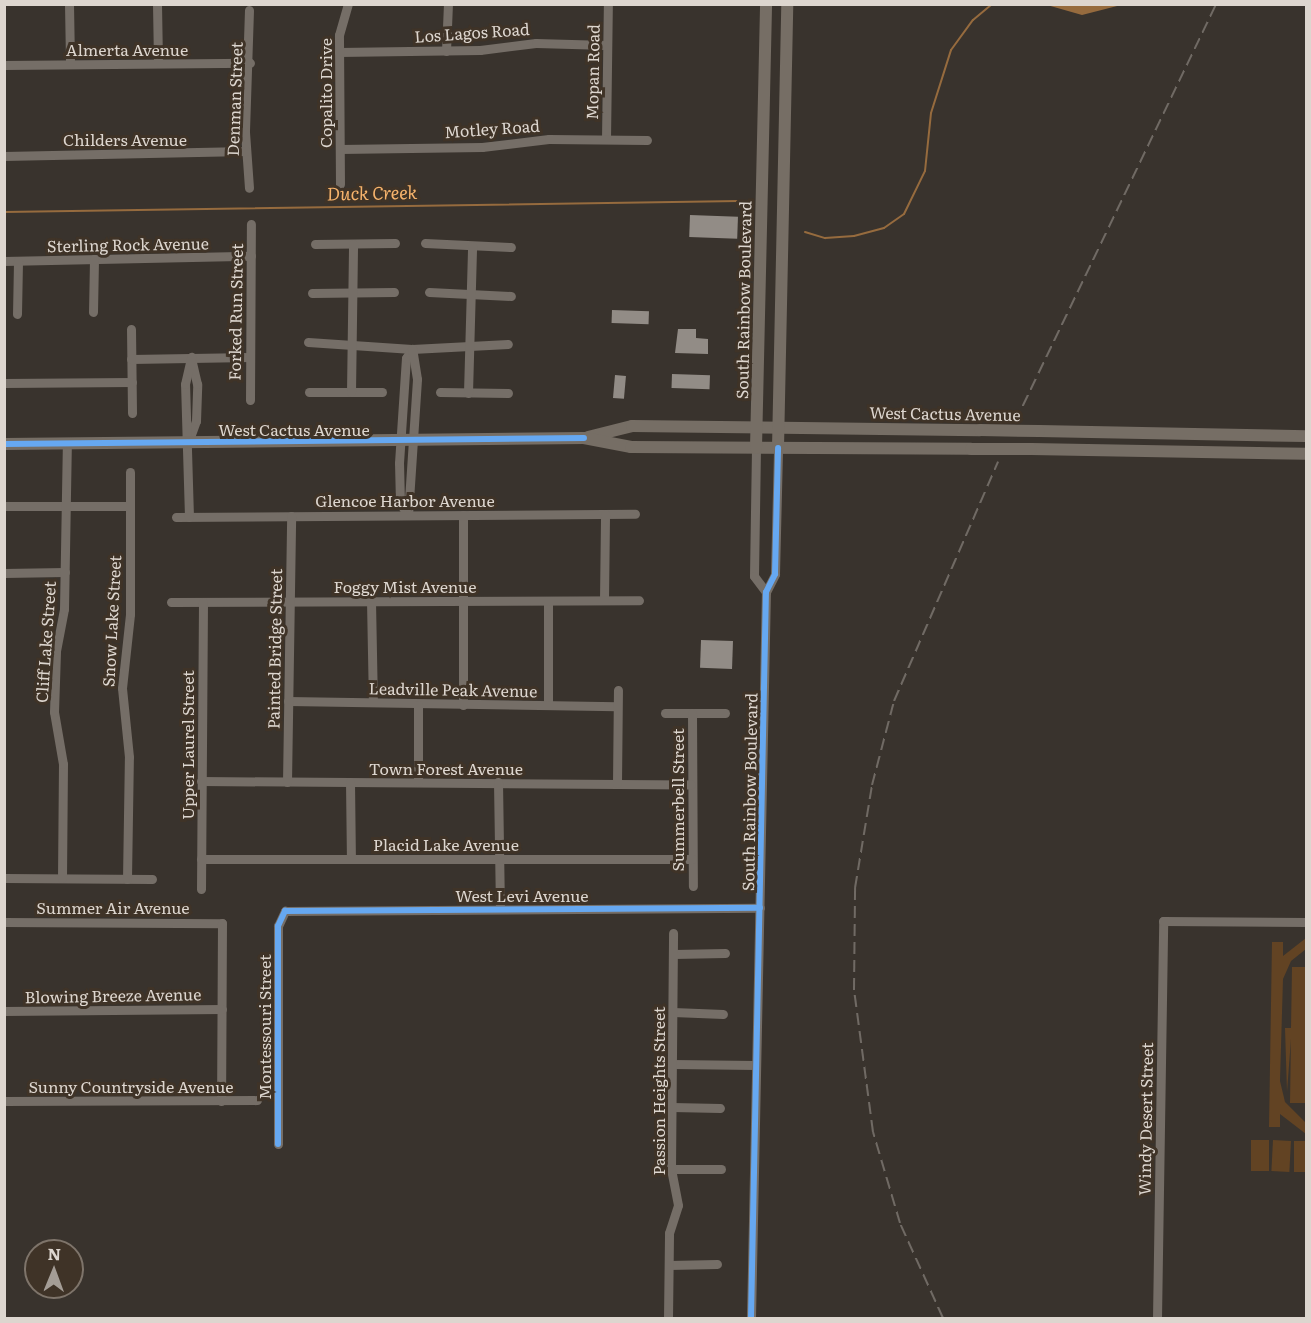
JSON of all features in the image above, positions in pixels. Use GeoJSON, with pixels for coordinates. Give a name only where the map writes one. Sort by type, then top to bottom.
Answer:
{"type":"FeatureCollection","features":[{"type":"Feature","properties":{"kind":"main road","name":"South Rainbow Boulevard"},"geometry":{"type":"LineString","coordinates":[[756,448],[766,4]]}},
{"type":"Feature","properties":{"kind":"main road","name":"South Rainbow Boulevard"},"geometry":{"type":"LineString","coordinates":[[778,448],[787,4]]}},
{"type":"Feature","properties":{"kind":"main road","name":"West Cactus Avenue"},"geometry":{"type":"LineString","coordinates":[[584,438],[632,426],[778,426],[1306,436]]}},
{"type":"Feature","properties":{"kind":"main road","name":"West Cactus Avenue"},"geometry":{"type":"LineString","coordinates":[[4,444],[407,442],[584,438],[631,447],[971,448],[1306,454]]}},
{"type":"Feature","properties":{"kind":"street"},"geometry":{"type":"LineString","coordinates":[[69,4],[70,64]]}},
{"type":"Feature","properties":{"kind":"street"},"geometry":{"type":"LineString","coordinates":[[157,4],[158,63]]}},
{"type":"Feature","properties":{"kind":"street","name":"Copalito Drive"},"geometry":{"type":"LineString","coordinates":[[340,184],[339,52],[348,4]]}},
{"type":"Feature","properties":{"kind":"street"},"geometry":{"type":"LineString","coordinates":[[446,51],[448,4]]}},
{"type":"Feature","properties":{"kind":"street","name":"Mopan Road"},"geometry":{"type":"LineString","coordinates":[[606,139],[608,4]]}},
{"type":"Feature","properties":{"kind":"street","name":"Denman Street"},"geometry":{"type":"LineString","coordinates":[[249,10],[250,63],[246,151],[249,188]]}},
{"type":"Feature","properties":{"kind":"street","name":"Los Lagos Road"},"geometry":{"type":"LineString","coordinates":[[339,52],[446,51],[536,43],[607,45]]}},
{"type":"Feature","properties":{"kind":"street","name":"Almerta Avenue"},"geometry":{"type":"LineString","coordinates":[[4,64],[250,63]]}},
{"type":"Feature","properties":{"kind":"street","name":"Motley Road"},"geometry":{"type":"LineString","coordinates":[[340,149],[606,139],[647,140]]}},
{"type":"Feature","properties":{"kind":"street","name":"Childers Avenue"},"geometry":{"type":"LineString","coordinates":[[4,156],[246,151]]}},
{"type":"Feature","properties":{"kind":"street","name":"Forked Run Street"},"geometry":{"type":"LineString","coordinates":[[249,400],[251,224]]}},
{"type":"Feature","properties":{"kind":"street"},"geometry":{"type":"LineString","coordinates":[[315,244],[395,243]]}},
{"type":"Feature","properties":{"kind":"street"},"geometry":{"type":"LineString","coordinates":[[425,243],[511,247]]}},
{"type":"Feature","properties":{"kind":"street"},"geometry":{"type":"LineString","coordinates":[[351,392],[352,244]]}},
{"type":"Feature","properties":{"kind":"street"},"geometry":{"type":"LineString","coordinates":[[468,393],[472,246]]}},
{"type":"Feature","properties":{"kind":"street","name":"Sterling Rock Avenue"},"geometry":{"type":"LineString","coordinates":[[4,261],[251,256]]}},
{"type":"Feature","properties":{"kind":"street"},"geometry":{"type":"LineString","coordinates":[[93,312],[94,259]]}},
{"type":"Feature","properties":{"kind":"street"},"geometry":{"type":"LineString","coordinates":[[17,314],[18,261]]}},
{"type":"Feature","properties":{"kind":"street"},"geometry":{"type":"LineString","coordinates":[[312,293],[394,292]]}},
{"type":"Feature","properties":{"kind":"street"},"geometry":{"type":"LineString","coordinates":[[429,292],[511,296]]}},
{"type":"Feature","properties":{"kind":"street"},"geometry":{"type":"LineString","coordinates":[[132,329],[132,413]]}},
{"type":"Feature","properties":{"kind":"street"},"geometry":{"type":"LineString","coordinates":[[308,342],[412,349],[508,344]]}},
{"type":"Feature","properties":{"kind":"street"},"geometry":{"type":"LineString","coordinates":[[408,515],[407,442],[417,379],[412,349]]}},
{"type":"Feature","properties":{"kind":"street"},"geometry":{"type":"LineString","coordinates":[[189,517],[188,443],[196,421],[197,393],[191,357]]}},
{"type":"Feature","properties":{"kind":"street"},"geometry":{"type":"LineString","coordinates":[[131,359],[249,357]]}},
{"type":"Feature","properties":{"kind":"street"},"geometry":{"type":"LineString","coordinates":[[4,383],[132,382]]}},
{"type":"Feature","properties":{"kind":"street"},"geometry":{"type":"LineString","coordinates":[[309,392],[381,392]]}},
{"type":"Feature","properties":{"kind":"street"},"geometry":{"type":"LineString","coordinates":[[440,392],[508,393]]}},
{"type":"Feature","properties":{"kind":"street","name":"Cliff Lake Street"},"geometry":{"type":"LineString","coordinates":[[62,878],[63,764],[55,691],[65,572],[67,444]]}},
{"type":"Feature","properties":{"kind":"street","name":"South Rainbow Boulevard"},"geometry":{"type":"LineString","coordinates":[[756,448],[754,576],[766,592]]}},
{"type":"Feature","properties":{"kind":"street","name":"South Rainbow Boulevard"},"geometry":{"type":"LineString","coordinates":[[751,1318],[766,592],[775,574],[778,448]]}},
{"type":"Feature","properties":{"kind":"street","name":"Snow Lake Street"},"geometry":{"type":"LineString","coordinates":[[127,879],[129,757],[122,688],[129,630],[130,472]]}},
{"type":"Feature","properties":{"kind":"street"},"geometry":{"type":"LineString","coordinates":[[4,506],[130,506]]}},
{"type":"Feature","properties":{"kind":"street"},"geometry":{"type":"LineString","coordinates":[[603,600],[605,514]]}},
{"type":"Feature","properties":{"kind":"street","name":"Glencoe Harbor Avenue"},"geometry":{"type":"LineString","coordinates":[[176,517],[636,514]]}},
{"type":"Feature","properties":{"kind":"street"},"geometry":{"type":"LineString","coordinates":[[463,515],[463,705]]}},
{"type":"Feature","properties":{"kind":"street","name":"Painted Bridge Street"},"geometry":{"type":"LineString","coordinates":[[287,782],[291,516]]}},
{"type":"Feature","properties":{"kind":"street"},"geometry":{"type":"LineString","coordinates":[[4,573],[65,572]]}},
{"type":"Feature","properties":{"kind":"street","name":"Foggy Mist Avenue"},"geometry":{"type":"LineString","coordinates":[[171,602],[639,600]]}},
{"type":"Feature","properties":{"kind":"street"},"geometry":{"type":"LineString","coordinates":[[371,601],[373,702]]}},
{"type":"Feature","properties":{"kind":"street"},"geometry":{"type":"LineString","coordinates":[[548,601],[548,705]]}},
{"type":"Feature","properties":{"kind":"street","name":"Upper Laurel Street"},"geometry":{"type":"LineString","coordinates":[[201,889],[203,602]]}},
{"type":"Feature","properties":{"kind":"street"},"geometry":{"type":"LineString","coordinates":[[616,783],[618,690]]}},
{"type":"Feature","properties":{"kind":"street","name":"Leadville Peak Avenue"},"geometry":{"type":"LineString","coordinates":[[288,701],[418,705],[617,706]]}},
{"type":"Feature","properties":{"kind":"street"},"geometry":{"type":"LineString","coordinates":[[418,705],[418,782]]}},
{"type":"Feature","properties":{"kind":"street"},"geometry":{"type":"LineString","coordinates":[[665,712],[725,713]]}},
{"type":"Feature","properties":{"kind":"street","name":"Summerbell Street"},"geometry":{"type":"LineString","coordinates":[[692,713],[693,886]]}},
{"type":"Feature","properties":{"kind":"street","name":"Town Forest Avenue"},"geometry":{"type":"LineString","coordinates":[[201,781],[691,784]]}},
{"type":"Feature","properties":{"kind":"street"},"geometry":{"type":"LineString","coordinates":[[350,782],[351,859]]}},
{"type":"Feature","properties":{"kind":"street"},"geometry":{"type":"LineString","coordinates":[[498,782],[500,909]]}},
{"type":"Feature","properties":{"kind":"street","name":"Placid Lake Avenue"},"geometry":{"type":"LineString","coordinates":[[201,859],[692,858]]}},
{"type":"Feature","properties":{"kind":"street"},"geometry":{"type":"LineString","coordinates":[[4,878],[152,879]]}},
{"type":"Feature","properties":{"kind":"street","name":"West Levi Avenue"},"geometry":{"type":"LineString","coordinates":[[285,911],[760,908]]}},
{"type":"Feature","properties":{"kind":"street","name":"Montessouri Street"},"geometry":{"type":"LineString","coordinates":[[278,1143],[278,926],[285,911]]}},
{"type":"Feature","properties":{"kind":"street","name":"Windy Desert Street"},"geometry":{"type":"LineString","coordinates":[[1157,1318],[1163,921],[1306,922]]}},
{"type":"Feature","properties":{"kind":"street","name":"Summer Air Avenue"},"geometry":{"type":"LineString","coordinates":[[4,922],[222,922],[222,1009]]}},
{"type":"Feature","properties":{"kind":"street","name":"Passion Heights Street"},"geometry":{"type":"LineString","coordinates":[[668,1318],[669,1233],[678,1205],[671,1169],[673,933]]}},
{"type":"Feature","properties":{"kind":"street"},"geometry":{"type":"LineString","coordinates":[[674,954],[725,953]]}},
{"type":"Feature","properties":{"kind":"street"},"geometry":{"type":"LineString","coordinates":[[221,1101],[222,1009]]}},
{"type":"Feature","properties":{"kind":"street","name":"Blowing Breeze Avenue"},"geometry":{"type":"LineString","coordinates":[[4,1011],[222,1009]]}},
{"type":"Feature","properties":{"kind":"street"},"geometry":{"type":"LineString","coordinates":[[673,1012],[723,1014]]}},
{"type":"Feature","properties":{"kind":"street"},"geometry":{"type":"LineString","coordinates":[[672,1064],[756,1065]]}},
{"type":"Feature","properties":{"kind":"street","name":"Sunny Countryside Avenue"},"geometry":{"type":"LineString","coordinates":[[4,1101],[258,1100]]}},
{"type":"Feature","properties":{"kind":"street"},"geometry":{"type":"LineString","coordinates":[[672,1107],[720,1108]]}},
{"type":"Feature","properties":{"kind":"street"},"geometry":{"type":"LineString","coordinates":[[671,1169],[721,1169]]}},
{"type":"Feature","properties":{"kind":"street"},"geometry":{"type":"LineString","coordinates":[[669,1265],[717,1264]]}},
{"type":"Feature","properties":{"kind":"shaded area"},"geometry":{"type":"Polygon","coordinates":[[[1047,4],[1121,5],[1082,15],[1047,4]]]}},
{"type":"Feature","properties":{"kind":"shaded area"},"geometry":{"type":"Polygon","coordinates":[[[1306,938],[1306,949],[1291,961],[1283,979],[1280,1081],[1285,1102],[1306,1123],[1306,1134],[1280,1114],[1280,1127],[1269,1127],[1272,942],[1283,942],[1283,956],[1306,938]]]}},
{"type":"Feature","properties":{"kind":"shaded area"},"geometry":{"type":"Polygon","coordinates":[[[1292,967],[1306,967],[1306,1103],[1290,1103],[1291,1039],[1287,1092],[1285,1028],[1291,1028],[1292,967]]]}},
{"type":"Feature","properties":{"kind":"shaded area"},"geometry":{"type":"Polygon","coordinates":[[[1251,1140],[1269,1140],[1269,1171],[1251,1171],[1251,1140]]]}},
{"type":"Feature","properties":{"kind":"shaded area"},"geometry":{"type":"Polygon","coordinates":[[[1273,1140],[1291,1141],[1289,1172],[1271,1171],[1273,1140]]]}},
{"type":"Feature","properties":{"kind":"shaded area"},"geometry":{"type":"Polygon","coordinates":[[[1294,1141],[1306,1141],[1306,1172],[1294,1172],[1294,1141]]]}},
{"type":"Feature","properties":{"kind":"building"},"geometry":{"type":"Polygon","coordinates":[[[690,215],[738,217],[737,239],[689,237],[690,215]]]}},
{"type":"Feature","properties":{"kind":"building"},"geometry":{"type":"Polygon","coordinates":[[[612,310],[649,311],[649,324],[612,323],[612,310]]]}},
{"type":"Feature","properties":{"kind":"building"},"geometry":{"type":"Polygon","coordinates":[[[678,329],[696,329],[696,338],[708,339],[708,354],[675,353],[678,329]]]}},
{"type":"Feature","properties":{"kind":"building"},"geometry":{"type":"Polygon","coordinates":[[[672,374],[710,375],[709,389],[672,388],[672,374]]]}},
{"type":"Feature","properties":{"kind":"building"},"geometry":{"type":"Polygon","coordinates":[[[615,375],[626,376],[624,399],[613,398],[615,375]]]}},
{"type":"Feature","properties":{"kind":"building"},"geometry":{"type":"Polygon","coordinates":[[[701,640],[733,641],[732,669],[700,668],[701,640]]]}},
{"type":"Feature","properties":{"kind":"waterway","name":"Duck Creek"},"geometry":{"type":"LineString","coordinates":[[805,232],[825,238],[854,236],[884,228],[904,214],[925,171],[931,113],[951,50],[973,20],[992,4]]}},
{"type":"Feature","properties":{"kind":"waterway","name":"Duck Creek"},"geometry":{"type":"LineString","coordinates":[[4,212],[739,201]]}},
{"type":"Feature","properties":{"kind":"railway"},"geometry":{"type":"LineString","coordinates":[[1015,422],[1216,4]]}},
{"type":"Feature","properties":{"kind":"railway"},"geometry":{"type":"LineString","coordinates":[[943,1318],[900,1223],[873,1132],[854,990],[855,888],[872,785],[894,701],[998,462]]}},
{"type":"Feature","properties":{"kind":"cycle path"},"geometry":{"type":"LineString","coordinates":[[4,444],[584,438]]}},
{"type":"Feature","properties":{"kind":"cycle path"},"geometry":{"type":"LineString","coordinates":[[751,1318],[766,592],[775,574],[778,448]]}},
{"type":"Feature","properties":{"kind":"cycle path"},"geometry":{"type":"LineString","coordinates":[[278,1144],[278,926],[285,911],[760,908]]}}]}
